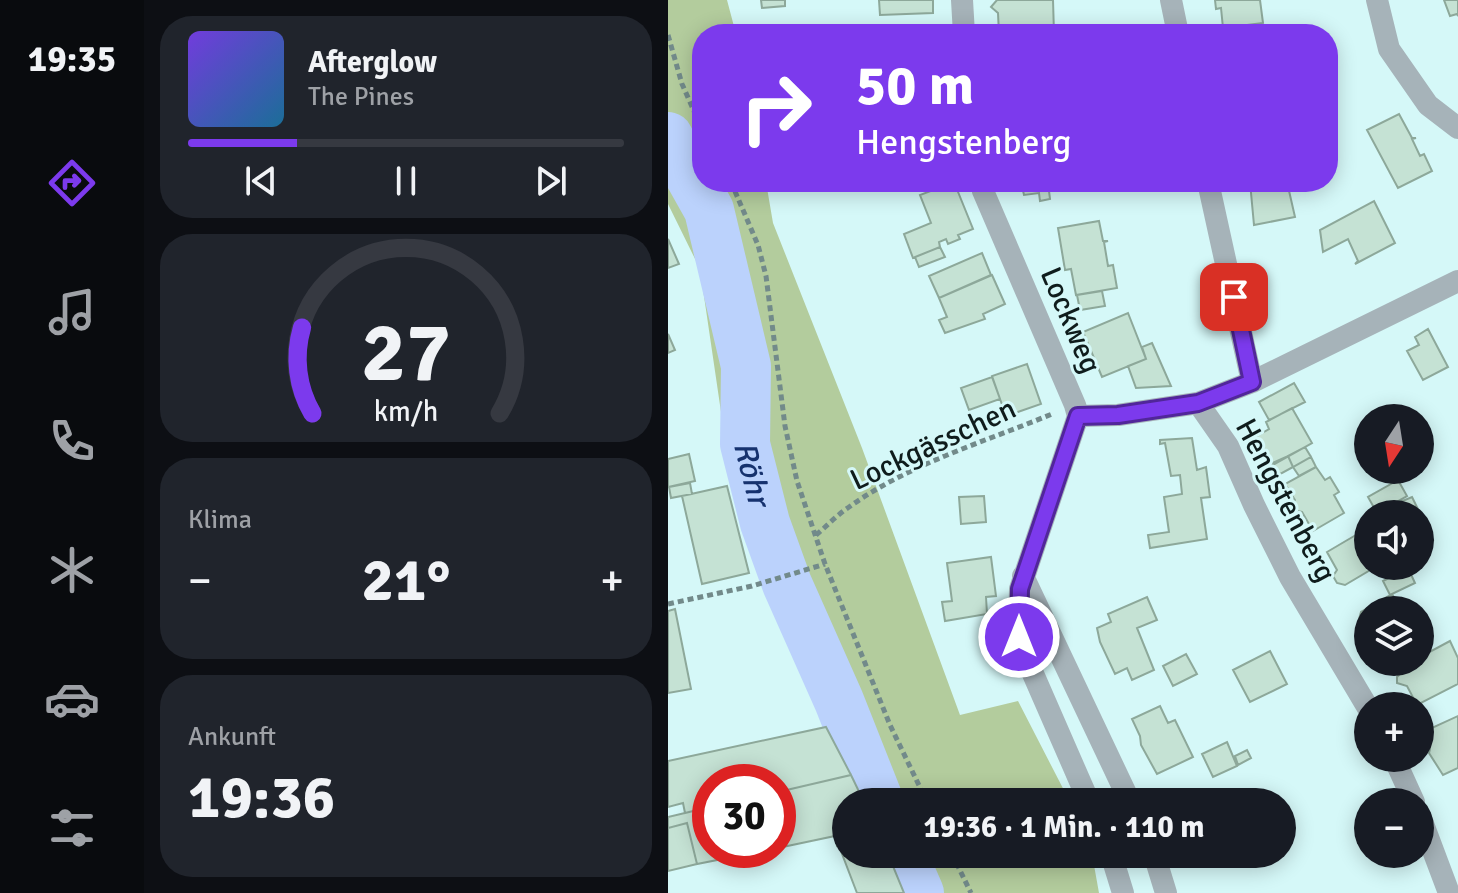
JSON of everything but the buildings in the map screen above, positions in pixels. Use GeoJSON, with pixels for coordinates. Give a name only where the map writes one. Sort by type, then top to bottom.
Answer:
{"type":"FeatureCollection","features":[{"type":"Feature","properties":{"kind":"street"},"geometry":{"type":"LineString","coordinates":[[962,0],[963,24]]}},
{"type":"Feature","properties":{"kind":"street"},"geometry":{"type":"LineString","coordinates":[[1171,0],[1176,24]]}},
{"type":"Feature","properties":{"kind":"street"},"geometry":{"type":"LineString","coordinates":[[1377,0],[1389,49],[1428,105],[1458,128]]}},
{"type":"Feature","properties":{"kind":"street","name":"Lockweg"},"geometry":{"type":"LineString","coordinates":[[983,192],[1076,411],[1023,576],[1018,611],[1019,637],[1083,788]]}},
{"type":"Feature","properties":{"kind":"street"},"geometry":{"type":"LineString","coordinates":[[1210,192],[1252,382]]}},
{"type":"Feature","properties":{"kind":"street","name":"Hengstenberg"},"geometry":{"type":"LineString","coordinates":[[1076,411],[1118,415],[1198,403],[1252,382],[1458,281]]}},
{"type":"Feature","properties":{"kind":"street","name":"Hengstenberg"},"geometry":{"type":"LineString","coordinates":[[1198,403],[1228,446],[1290,577],[1358,692]]}},
{"type":"Feature","properties":{"kind":"street"},"geometry":{"type":"LineString","coordinates":[[1023,576],[1123,788]]}},
{"type":"Feature","properties":{"kind":"street"},"geometry":{"type":"LineString","coordinates":[[1434,853],[1449,893]]}},
{"type":"Feature","properties":{"kind":"street"},"geometry":{"type":"LineString","coordinates":[[1115,868],[1123,893]]}},
{"type":"Feature","properties":{"kind":"street"},"geometry":{"type":"LineString","coordinates":[[1158,868],[1166,893]]}},
{"type":"Feature","properties":{"kind":"path"},"geometry":{"type":"LineString","coordinates":[[668,35],[692,106]]}},
{"type":"Feature","properties":{"kind":"path"},"geometry":{"type":"LineString","coordinates":[[735,192],[758,245],[766,276],[785,426],[797,481],[825,564],[890,725],[920,788]]}},
{"type":"Feature","properties":{"kind":"path","name":"Lockgässchen"},"geometry":{"type":"LineString","coordinates":[[816,535],[847,508],[881,486],[925,465],[1076,411]]}},
{"type":"Feature","properties":{"kind":"path"},"geometry":{"type":"LineString","coordinates":[[668,604],[752,586],[825,564]]}},
{"type":"Feature","properties":{"kind":"path"},"geometry":{"type":"LineString","coordinates":[[959,868],[971,893]]}},
{"type":"Feature","properties":{"kind":"green space"},"geometry":{"type":"Polygon","coordinates":[[[668,0],[727,0],[733,24],[692,24],[692,192],[768,192],[773,223],[862,448],[960,715],[1018,701],[1063,788],[880,788],[826,686],[726,446],[700,269],[668,204],[668,0]]]}},
{"type":"Feature","properties":{"kind":"green space"},"geometry":{"type":"Polygon","coordinates":[[[919,868],[1095,868],[1099,893],[929,893],[919,868]]]}},
{"type":"Feature","properties":{"kind":"waterway","name":"Röhr"},"geometry":{"type":"LineString","coordinates":[[668,137],[692,180]]}},
{"type":"Feature","properties":{"kind":"waterway","name":"Röhr"},"geometry":{"type":"LineString","coordinates":[[699,192],[709,210],[746,366],[745,444],[765,523],[787,584],[873,788]]}},
{"type":"Feature","properties":{"kind":"waterway","name":"Röhr"},"geometry":{"type":"LineString","coordinates":[[908,868],[919,893]]}},
{"type":"Feature","properties":{"kind":"route"},"geometry":{"type":"LineString","coordinates":[[1019,637],[1020,589],[1078,416],[1118,415],[1198,403],[1252,382],[1234,297]]}}]}
